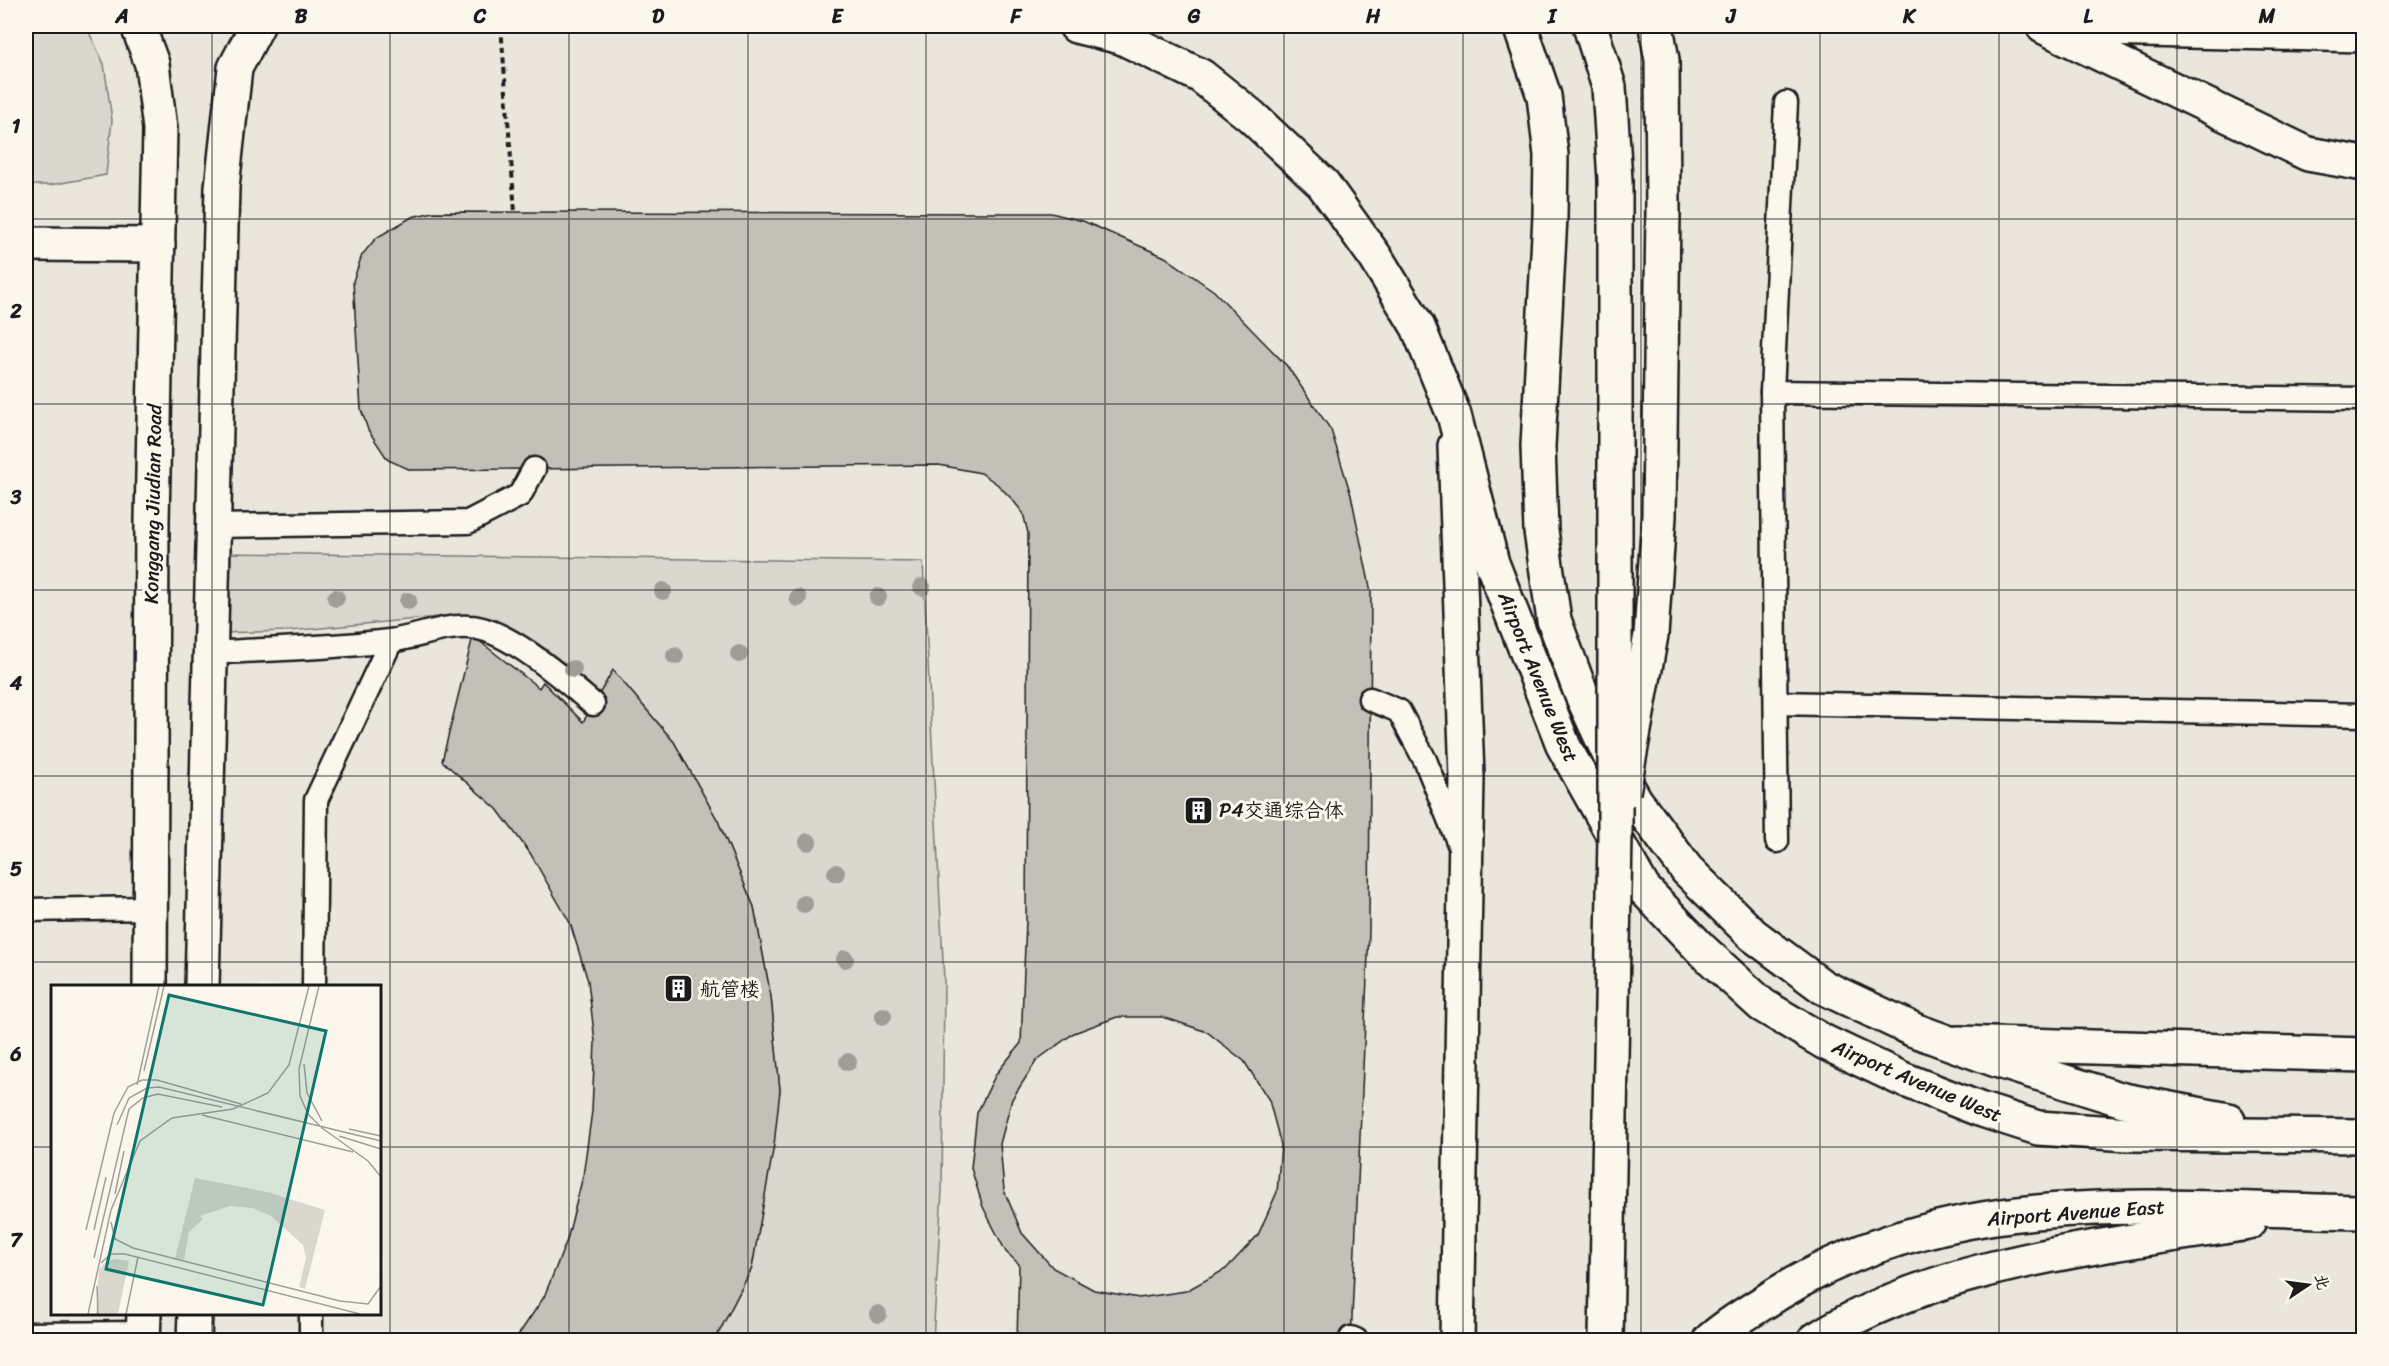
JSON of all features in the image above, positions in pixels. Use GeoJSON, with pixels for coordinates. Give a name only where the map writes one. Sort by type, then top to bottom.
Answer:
{"type":"FeatureCollection","features":[{"type":"Feature","properties":{"kind":"main road","name":"Konggang Jiudian Road"},"geometry":{"type":"LineString","coordinates":[[138,26],[152,64],[160,129],[152,521],[150,985]]}},
{"type":"Feature","properties":{"kind":"main road"},"geometry":{"type":"LineString","coordinates":[[202,985],[222,187],[235,68],[257,26]]}},
{"type":"Feature","properties":{"kind":"main road","name":"Airport Avenue West"},"geometry":{"type":"LineString","coordinates":[[1076,26],[1121,37],[1201,76],[1251,116],[1323,184],[1376,258],[1418,327],[1455,415],[1492,563],[1564,747],[1643,888],[1702,950],[1762,1005],[1824,1042],[1900,1078],[1979,1109],[2038,1128],[2129,1134],[2364,1136]]}},
{"type":"Feature","properties":{"kind":"main road"},"geometry":{"type":"LineString","coordinates":[[1520,26],[1544,96],[1551,155],[1538,446],[1541,531],[1554,620],[1581,693],[1611,758],[1635,800],[1687,870],[1753,935],[1823,987],[1914,1030],[2123,1100],[2309,1136]]}},
{"type":"Feature","properties":{"kind":"main road"},"geometry":{"type":"LineString","coordinates":[[1590,26],[1609,87],[1616,180],[1615,835],[1606,1341]]}},
{"type":"Feature","properties":{"kind":"main road"},"geometry":{"type":"LineString","coordinates":[[1615,835],[1651,634],[1659,516],[1663,212],[1662,60],[1656,26]]}},
{"type":"Feature","properties":{"kind":"main road"},"geometry":{"type":"LineString","coordinates":[[2042,26],[2364,35]]}},
{"type":"Feature","properties":{"kind":"main road"},"geometry":{"type":"LineString","coordinates":[[2042,26],[2308,154],[2364,164]]}},
{"type":"Feature","properties":{"kind":"main road"},"geometry":{"type":"LineString","coordinates":[[26,244],[158,244]]}},
{"type":"Feature","properties":{"kind":"main road","name":"Airport Avenue West"},"geometry":{"type":"LineString","coordinates":[[1455,415],[1467,777],[1457,1341]]}},
{"type":"Feature","properties":{"kind":"main road"},"geometry":{"type":"LineString","coordinates":[[1947,1042],[2364,1055]]}},
{"type":"Feature","properties":{"kind":"main road","name":"Airport Avenue East"},"geometry":{"type":"LineString","coordinates":[[1710,1341],[1726,1326],[1805,1277],[1875,1245],[1952,1223],[2028,1212],[2124,1206],[2364,1212]]}},
{"type":"Feature","properties":{"kind":"main road"},"geometry":{"type":"LineString","coordinates":[[1815,1341],[1837,1326],[1910,1295],[1991,1269],[2093,1248],[2321,1212]]}},
{"type":"Feature","properties":{"kind":"main road"},"geometry":{"type":"LineString","coordinates":[[194,1341],[195,1315]]}},
{"type":"Feature","properties":{"kind":"lane"},"geometry":{"type":"LineString","coordinates":[[1777,841],[1772,392],[1786,103]]}},
{"type":"Feature","properties":{"kind":"lane"},"geometry":{"type":"LineString","coordinates":[[1772,392],[2364,399]]}},
{"type":"Feature","properties":{"kind":"lane"},"geometry":{"type":"LineString","coordinates":[[212,526],[468,522],[520,495],[534,469]]}},
{"type":"Feature","properties":{"kind":"lane"},"geometry":{"type":"LineString","coordinates":[[210,653],[391,641],[431,631],[472,626],[504,639],[547,666],[593,705]]}},
{"type":"Feature","properties":{"kind":"lane"},"geometry":{"type":"LineString","coordinates":[[314,985],[316,800],[391,641]]}},
{"type":"Feature","properties":{"kind":"lane"},"geometry":{"type":"LineString","coordinates":[[1370,699],[1399,711],[1425,760],[1467,864]]}},
{"type":"Feature","properties":{"kind":"lane"},"geometry":{"type":"LineString","coordinates":[[1776,703],[2364,714]]}},
{"type":"Feature","properties":{"kind":"lane"},"geometry":{"type":"LineString","coordinates":[[26,910],[152,908]]}},
{"type":"Feature","properties":{"kind":"lane"},"geometry":{"type":"LineString","coordinates":[[311,1315],[311,1341]]}},
{"type":"Feature","properties":{"kind":"lane"},"geometry":{"type":"LineString","coordinates":[[26,1335],[143,1329]]}},
{"type":"Feature","properties":{"kind":"path"},"geometry":{"type":"LineString","coordinates":[[501,26],[514,212]]}},
{"type":"Feature","properties":{"kind":"shaded area"},"geometry":{"type":"Polygon","coordinates":[[[26,26],[2363,26],[2363,1340],[26,1340],[26,26]]]}},
{"type":"Feature","properties":{"kind":"shaded area"},"geometry":{"type":"Polygon","coordinates":[[[26,26],[86,26],[104,64],[112,120],[106,175],[50,185],[26,185],[26,26]]]}},
{"type":"Feature","properties":{"kind":"shaded area"},"geometry":{"type":"Polygon","coordinates":[[[221,553],[923,562],[944,981],[942,1191],[933,1340],[715,1340],[752,1268],[780,1090],[771,997],[754,907],[718,821],[674,742],[613,671],[593,704],[491,621],[459,615],[290,631],[220,633],[221,553]]]}},
{"type":"Feature","properties":{"kind":"building","name":"P4交通综合体"},"geometry":{"type":"Polygon","coordinates":[[[433,212],[1051,213],[1083,221],[1165,257],[1214,291],[1287,366],[1331,430],[1351,495],[1371,592],[1369,932],[1351,1340],[1017,1340],[1019,1264],[1006,1252],[983,1207],[971,1168],[977,1113],[996,1074],[1021,1043],[1026,921],[1028,533],[1023,513],[1012,499],[997,484],[981,473],[939,465],[411,470],[388,460],[368,430],[361,409],[353,281],[362,255],[376,238],[412,217],[433,212]],[[1117,1017],[1074,1033],[1037,1060],[1012,1099],[1000,1144],[1004,1190],[1022,1233],[1053,1268],[1094,1290],[1139,1298],[1186,1291],[1226,1269],[1258,1235],[1277,1192],[1281,1145],[1269,1100],[1244,1061],[1207,1032],[1163,1017],[1117,1017]]]}},
{"type":"Feature","properties":{"kind":"building","name":"航管楼"},"geometry":{"type":"Polygon","coordinates":[[[473,636],[539,688],[543,682],[583,722],[613,670],[674,742],[718,821],[754,907],[771,997],[780,1090],[774,1145],[752,1268],[715,1340],[515,1340],[544,1297],[567,1240],[583,1176],[592,1111],[595,1042],[588,981],[570,923],[530,853],[497,809],[442,761],[473,636]]]}},
{"type":"Feature","properties":{"kind":"place","name":"P4交通综合体"},"geometry":{"type":"Point","coordinates":[1198,810]}},
{"type":"Feature","properties":{"kind":"place","name":"航管楼"},"geometry":{"type":"Point","coordinates":[679,989]}}]}
